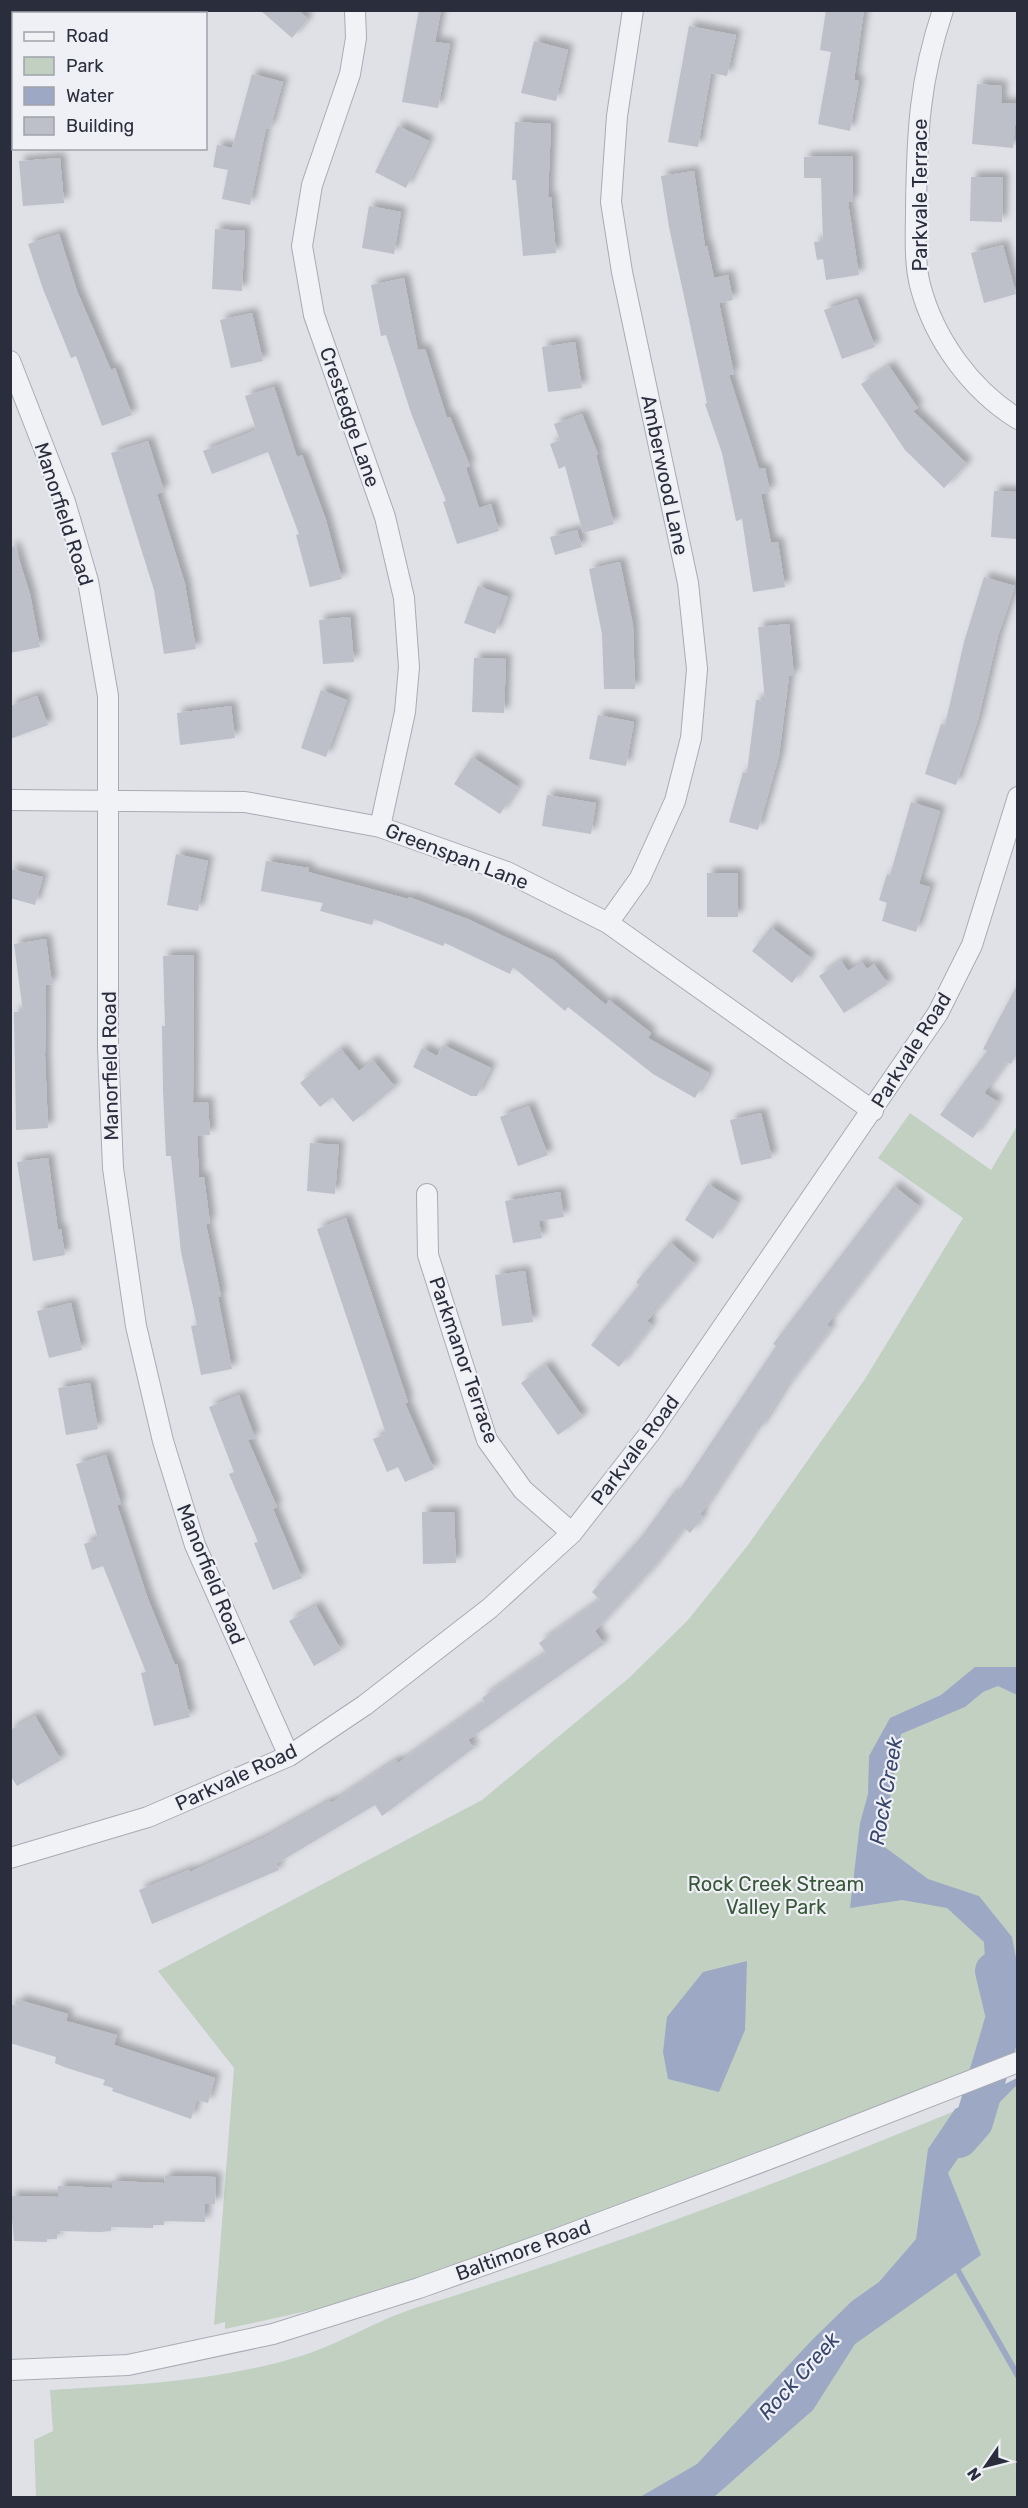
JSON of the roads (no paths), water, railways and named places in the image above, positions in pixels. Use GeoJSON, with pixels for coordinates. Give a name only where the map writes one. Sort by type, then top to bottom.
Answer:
{"type":"FeatureCollection","features":[{"type":"Feature","properties":{"kind":"street","name":"Crestedge Lane"},"geometry":{"type":"LineString","coordinates":[[355,10],[356,38],[350,74],[312,185],[303,246],[314,315],[385,517],[404,598],[409,667],[405,712],[380,826]]}},
{"type":"Feature","properties":{"kind":"street","name":"Amberwood Lane"},"geometry":{"type":"LineString","coordinates":[[608,923],[640,878],[675,801],[691,738],[697,669],[688,583],[622,272],[611,202],[617,116],[633,10]]}},
{"type":"Feature","properties":{"kind":"street","name":"Parkvale Terrace"},"geometry":{"type":"LineString","coordinates":[[943,10],[928,55],[917,130],[916,242],[920,284],[933,322],[950,353],[981,391],[1017,418]]}},
{"type":"Feature","properties":{"kind":"street","name":"Manorfield Road"},"geometry":{"type":"LineString","coordinates":[[10,361],[65,502],[88,581],[108,696],[108,1047],[113,1168],[136,1326],[163,1441],[195,1545],[289,1756]]}},
{"type":"Feature","properties":{"kind":"street","name":"Parkvale Road"},"geometry":{"type":"LineString","coordinates":[[10,1858],[148,1817],[289,1756],[365,1705],[490,1608],[572,1533],[650,1433],[873,1111],[938,1013],[972,945],[1017,797]]}},
{"type":"Feature","properties":{"kind":"street","name":"Greenspan Lane"},"geometry":{"type":"LineString","coordinates":[[10,800],[245,802],[380,826],[507,872],[608,923],[873,1111]]}},
{"type":"Feature","properties":{"kind":"street","name":"Parkmanor Terrace"},"geometry":{"type":"LineString","coordinates":[[427,1194],[428,1255],[488,1440],[522,1490],[572,1533]]}},
{"type":"Feature","properties":{"kind":"street","name":"Baltimore Road"},"geometry":{"type":"LineString","coordinates":[[10,2370],[128,2366],[273,2334],[419,2288],[550,2241],[1017,2062]]}},
{"type":"Feature","properties":{"kind":"water"},"geometry":{"type":"Polygon","coordinates":[[[975,1667],[1017,1667],[1017,1695],[998,1686],[983,1692],[965,1707],[901,1734],[882,1845],[928,1879],[979,1896],[1012,1937],[1017,1963],[1017,2014],[989,2026],[984,1942],[947,1908],[902,1900],[850,1908],[860,1823],[868,1794],[869,1756],[890,1718],[941,1695],[975,1667]]]}},
{"type":"Feature","properties":{"kind":"water"},"geometry":{"type":"Polygon","coordinates":[[[747,1961],[745,2030],[719,2092],[668,2079],[663,2052],[667,2017],[703,1972],[747,1961]]]}},
{"type":"Feature","properties":{"kind":"water"},"geometry":{"type":"Polygon","coordinates":[[[1017,2078],[1017,2085],[989,2113],[948,2173],[981,2255],[855,2344],[813,2410],[714,2497],[640,2497],[697,2464],[811,2341],[852,2301],[879,2282],[916,2239],[928,2149],[955,2109],[1017,2078]]]}},
{"type":"Feature","properties":{"kind":"waterway","name":"Rock Creek"},"geometry":{"type":"LineString","coordinates":[[959,2139],[974,2122],[1005,2017],[994,1971]]}},
{"type":"Feature","properties":{"kind":"waterway"},"geometry":{"type":"LineString","coordinates":[[954,2264],[1018,2376]]}},
{"type":"Feature","properties":{"kind":"park label","name":"Rock Creek Stream Valley Park"},"geometry":{"type":"Point","coordinates":[776,1896]}}]}
